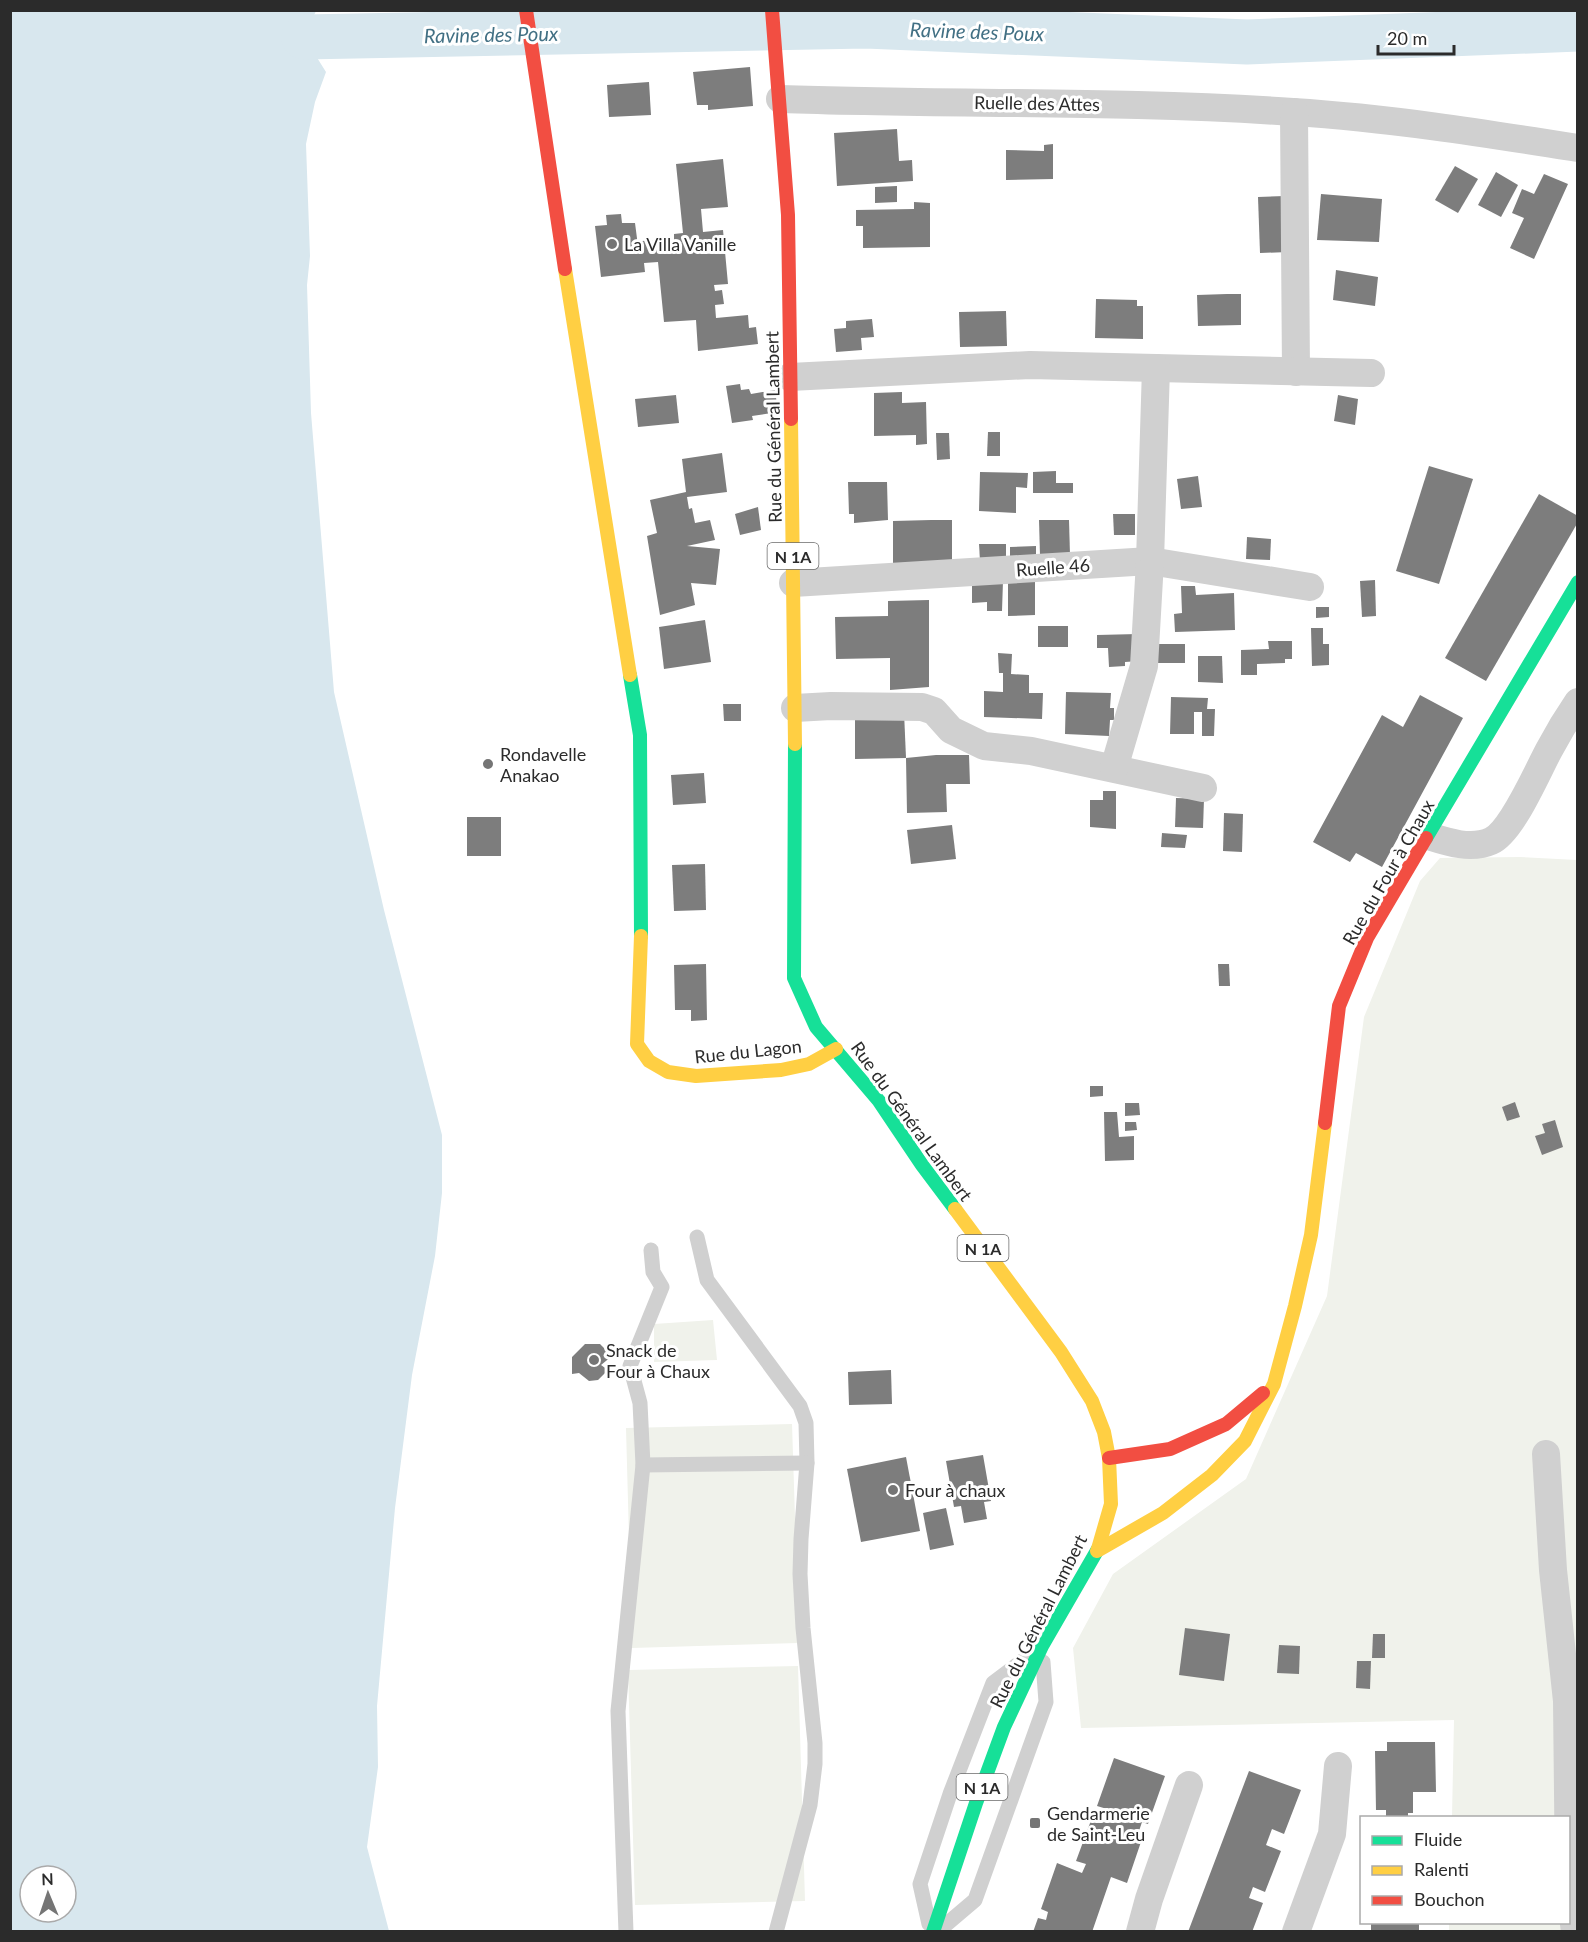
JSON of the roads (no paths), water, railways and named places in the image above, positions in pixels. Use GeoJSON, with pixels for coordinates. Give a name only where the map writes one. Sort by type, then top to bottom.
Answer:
{"type":"FeatureCollection","features":[{"type":"Feature","properties":{"kind":"main road","name":"Rue du Lagon"},"geometry":{"type":"LineString","coordinates":[[526,10],[640,735],[641,947],[637,1044],[649,1061],[668,1072],[696,1076],[736,1074],[799,1066],[808,1064],[836,1049]]}},
{"type":"Feature","properties":{"kind":"main road","name":"Rue du Général Lambert"},"geometry":{"type":"LineString","coordinates":[[772,10],[788,215],[795,708],[794,978],[816,1027],[879,1101],[922,1165],[1061,1352],[1092,1401],[1104,1432],[1109,1458],[1111,1504],[1097,1551],[1042,1646],[1004,1727],[976,1803],[934,1932]]}},
{"type":"Feature","properties":{"kind":"main road","name":"Rue du Four à Chaux"},"geometry":{"type":"LineString","coordinates":[[1097,1551],[1163,1513],[1212,1475],[1245,1441],[1274,1384],[1311,1235],[1339,1006],[1367,939],[1578,582]]}},
{"type":"Feature","properties":{"kind":"main road"},"geometry":{"type":"LineString","coordinates":[[1109,1458],[1170,1449],[1227,1424],[1274,1384]]}},
{"type":"Feature","properties":{"kind":"street","name":"Ruelle des Attes"},"geometry":{"type":"LineString","coordinates":[[780,99],[1094,103],[1294,112],[1454,129],[1578,148]]}},
{"type":"Feature","properties":{"kind":"street"},"geometry":{"type":"LineString","coordinates":[[1294,112],[1296,372]]}},
{"type":"Feature","properties":{"kind":"street"},"geometry":{"type":"LineString","coordinates":[[790,377],[1030,365],[1371,373]]}},
{"type":"Feature","properties":{"kind":"street"},"geometry":{"type":"LineString","coordinates":[[1114,768],[1144,666],[1156,368]]}},
{"type":"Feature","properties":{"kind":"street","name":"Ruelle 46"},"geometry":{"type":"LineString","coordinates":[[793,583],[1150,561],[1310,586]]}},
{"type":"Feature","properties":{"kind":"street"},"geometry":{"type":"LineString","coordinates":[[1428,836],[1450,843],[1477,845],[1492,841],[1504,831],[1578,702]]}},
{"type":"Feature","properties":{"kind":"street"},"geometry":{"type":"LineString","coordinates":[[795,708],[922,707],[934,711],[951,730],[984,746],[1031,751],[1203,788]]}},
{"type":"Feature","properties":{"kind":"street"},"geometry":{"type":"LineString","coordinates":[[1546,1454],[1553,1570],[1572,1701],[1570,1823]]}},
{"type":"Feature","properties":{"kind":"street"},"geometry":{"type":"LineString","coordinates":[[1296,1932],[1332,1834],[1338,1766]]}},
{"type":"Feature","properties":{"kind":"street"},"geometry":{"type":"LineString","coordinates":[[1140,1932],[1149,1899],[1189,1785]]}},
{"type":"Feature","properties":{"kind":"street"},"geometry":{"type":"LineString","coordinates":[[1570,1892],[1575,1932]]}},
{"type":"Feature","properties":{"kind":"lane"},"geometry":{"type":"LineString","coordinates":[[697,1237],[707,1280],[800,1406],[807,1423],[807,1463],[800,1574],[815,1764],[810,1805],[776,1932]]}},
{"type":"Feature","properties":{"kind":"lane"},"geometry":{"type":"LineString","coordinates":[[626,1932],[618,1711],[643,1465],[640,1403],[630,1366],[662,1287],[653,1272],[651,1250]]}},
{"type":"Feature","properties":{"kind":"lane"},"geometry":{"type":"LineString","coordinates":[[643,1465],[807,1463]]}},
{"type":"Feature","properties":{"kind":"lane"},"geometry":{"type":"LineString","coordinates":[[1042,1646],[1046,1702],[975,1900],[934,1932],[920,1884],[963,1761],[993,1683],[1042,1646]]}},
{"type":"Feature","properties":{"kind":"waterway","name":"Ravine des Poux"},"geometry":{"type":"LineString","coordinates":[[304,37],[866,26],[1247,42],[1578,29]]}},
{"type":"Feature","properties":{"kind":"place","name":"La Villa Vanille"},"geometry":{"type":"Point","coordinates":[612,244]}},
{"type":"Feature","properties":{"kind":"place","name":"Rondavelle Anakao"},"geometry":{"type":"Point","coordinates":[488,764]}},
{"type":"Feature","properties":{"kind":"place","name":"Snack de Four à Chaux"},"geometry":{"type":"Point","coordinates":[594,1360]}},
{"type":"Feature","properties":{"kind":"place","name":"Four à chaux"},"geometry":{"type":"Point","coordinates":[893,1490]}},
{"type":"Feature","properties":{"kind":"place","name":"Gendarmerie de Saint-Leu"},"geometry":{"type":"Point","coordinates":[1035,1823]}}]}
